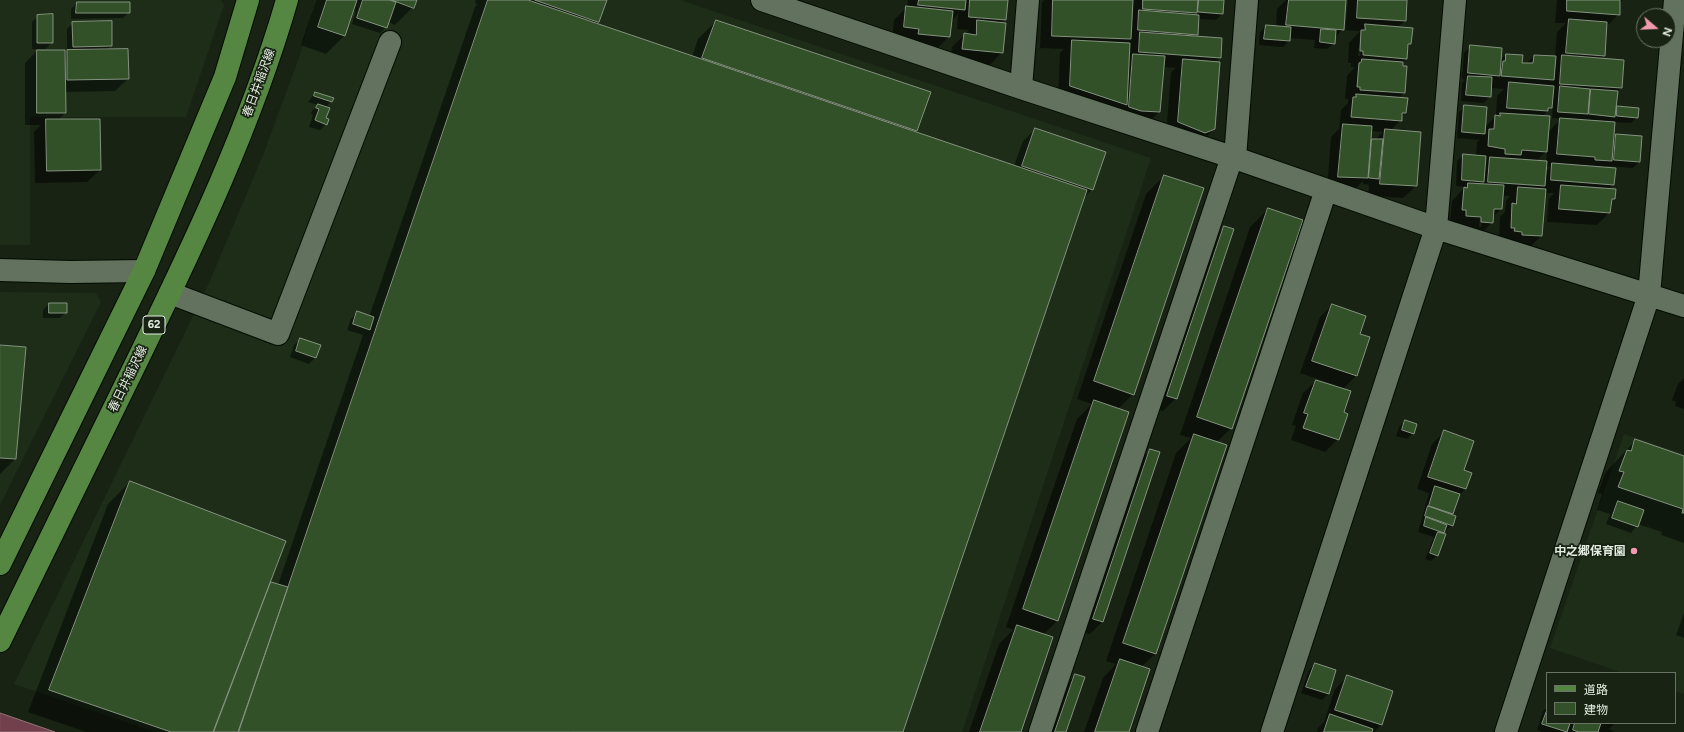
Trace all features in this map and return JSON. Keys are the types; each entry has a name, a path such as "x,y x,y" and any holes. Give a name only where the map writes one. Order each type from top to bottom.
{"main road":[{"path":"0,564 144,271 225,77 248,0"},
{"name":"春日井稲沢線","path":"0,641 181,270 243,128 272,52 286,0"}],"street":[{"path":"762,0 1233,158 1436,228 1684,306"},
{"path":"1021,88 1028,0"},
{"path":"1040,732 1233,158 1247,0"},
{"path":"1272,732 1436,228 1455,0"},
{"path":"1506,732 1649,294 1675,0"},
{"path":"170,293 278,334 390,42"},
{"path":"1147,732 1326,190"},
{"path":"0,270 70,272 144,271"}],"shaded area":[{"path":"0,0 221,0 224,5 186,117 30,117 30,245 0,245"},
{"path":"315,0 680,0 1151,158 962,732 155,732 14,684 209,283 263,155 300,55"},
{"path":"0,292 96,293 101,302 0,505"},
{"name":"中之郷保育園","path":"1624,434 1684,454 1684,694 1676,691 1676,672 1620,672 1550,648"},
{"path":"0,713 55,732 0,732"}],"building":[{"path":"327,0 357,0 345,36 318,27"},
{"path":"363,0 389,0 396,2 387,28 357,18"},
{"path":"392,0 417,0 414,8"},
{"path":"488,0 528,0 1087,190 903,732 239,732"},
{"path":"535,0 607,0 599,22"},
{"path":"919,0 966,0 965,10 918,5"},
{"path":"970,0 1008,0 1006,20 969,17"},
{"path":"1053,0 1133,0 1131,39 1052,36"},
{"path":"1143,0 1198,0 1197,13 1143,9"},
{"path":"1199,0 1224,0 1223,14 1198,12"},
{"path":"1289,0 1346,0 1344,30 1286,25"},
{"path":"1358,0 1407,0 1406,21 1357,18"},
{"path":"1567,0 1620,0 1620,15 1567,11"},
{"path":"77,2 130,2 130,13 76,13"},
{"path":"906,6 953,11 950,37 918,34 919,29 904,27"},
{"path":"1139,10 1199,15 1198,35 1138,30"},
{"path":"53,14 53,43 37,43 37,15"},
{"path":"1569,19 1607,22 1605,56 1566,53"},
{"path":"716,20 931,92 917,131 702,58"},
{"path":"977,20 1006,23 1003,53 962,49 964,33 976,35"},
{"path":"112,21 112,46 73,47 72,22"},
{"path":"1365,24 1413,28 1411,44 1408,44 1407,59 1363,55 1363,51 1360,51 1361,30 1365,30"},
{"path":"1266,25 1291,27 1290,41 1264,39"},
{"path":"1321,29 1336,30 1335,44 1320,42"},
{"path":"1140,32 1222,38 1221,58 1139,52"},
{"path":"1072,40 1130,43 1127,105 1070,86"},
{"path":"1470,45 1502,48 1500,76 1468,73"},
{"path":"128,49 129,79 67,80 67,50"},
{"path":"37,50 65,50 66,113 37,113"},
{"path":"1133,54 1165,56 1160,112 1141,111 1129,107"},
{"path":"1506,54 1523,55 1522,63 1533,63 1534,55 1556,56 1554,80 1501,76 1503,61 1505,61"},
{"path":"1562,55 1624,60 1622,88 1560,84"},
{"path":"1183,59 1220,62 1215,129 1205,133 1178,122"},
{"path":"1362,59 1403,62 1403,66 1407,66 1405,93 1360,90 1360,87 1357,87 1359,63"},
{"path":"1468,76 1492,77 1491,97 1466,95"},
{"path":"1509,82 1554,86 1552,108 1548,108 1548,111 1507,108"},
{"path":"1560,86 1590,89 1588,114 1558,112"},
{"path":"1591,89 1618,91 1615,117 1589,114"},
{"path":"315,92 334,98 332,102 314,96"},
{"path":"1356,94 1408,98 1406,113 1402,113 1402,121 1351,117 1353,97 1356,97"},
{"path":"318,104 330,108 326,118 329,119 327,125 315,120 319,109 316,108"},
{"path":"1464,105 1487,107 1485,134 1462,132"},
{"path":"1617,106 1639,108 1638,118 1617,116"},
{"path":"1500,113 1550,116 1547,152 1522,150 1521,155 1505,154 1505,149 1488,146 1489,129 1494,129 1495,115 1500,116"},
{"path":"1560,118 1615,122 1612,161 1595,160 1595,157 1557,154"},
{"path":"46,119 100,119 101,170 47,171"},
{"path":"1343,124 1372,126 1368,178 1338,177"},
{"path":"1035,128 1106,152 1093,190 1022,166"},
{"path":"1385,129 1421,132 1417,186 1380,184"},
{"path":"1616,134 1642,136 1640,162 1614,160"},
{"path":"1372,139 1383,139 1379,179 1369,178"},
{"path":"1463,154 1486,156 1484,182 1462,180"},
{"path":"1490,157 1547,161 1545,186 1488,182"},
{"path":"1552,163 1616,168 1614,185 1551,180"},
{"path":"1164,175 1204,188 1134,395 1094,381"},
{"path":"1468,183 1504,185 1502,209 1494,209 1493,223 1481,222 1481,217 1466,216 1466,210 1462,210 1464,187 1467,188"},
{"path":"1561,185 1616,189 1615,199 1612,199 1610,213 1559,209"},
{"path":"1518,187 1546,189 1542,236 1522,235 1522,232 1514,231 1515,228 1511,228 1512,203 1516,204"},
{"path":"1268,208 1303,220 1232,429 1197,417"},
{"path":"1224,226 1234,229 1177,399 1167,396"},
{"path":"49,303 67,303 67,313 49,313"},
{"path":"1332,304 1366,316 1360,334 1370,337 1357,376 1312,361"},
{"path":"357,311 374,317 370,330 353,324"},
{"path":"300,338 321,345 316,358 296,351"},
{"path":"0,345 26,347 16,459 0,458"},
{"path":"1316,380 1351,391 1344,412 1348,414 1339,440 1303,428 1308,414 1304,413"},
{"path":"1094,400 1129,412 1058,621 1023,609"},
{"path":"1405,420 1417,424 1414,434 1402,430"},
{"path":"1444,430 1474,441 1464,470 1472,473 1466,489 1428,477"},
{"path":"1194,434 1227,445 1156,654 1123,643"},
{"path":"1635,439 1684,456 1684,513 1682,513 1683,509 1618,487 1624,472 1619,471 1627,450 1631,451"},
{"path":"1150,449 1160,452 1103,622 1093,619"},
{"path":"130,481 286,541 213,732 171,732 49,690"},
{"path":"1435,486 1460,494 1453,514 1429,506"},
{"path":"1618,501 1644,510 1638,527 1612,518"},
{"path":"1428,506 1456,516 1453,526 1425,516"},
{"path":"1426,517 1447,525 1444,533 1424,526"},
{"path":"1438,532 1446,534 1438,556 1430,553"},
{"path":"271,582 288,587 238,732 214,732"},
{"path":"1017,625 1053,637 1021,732 980,732"},
{"path":"1120,659 1150,669 1129,732 1095,732"},
{"path":"1315,663 1336,670 1329,694 1306,687"},
{"path":"1075,674 1085,677 1066,732 1055,732"},
{"path":"1347,675 1393,691 1382,725 1335,710"},
{"path":"1546,713 1546,724 1570,724 1567,732 1542,724"},
{"path":"1330,714 1373,729 1372,732 1324,732"},
{"path":"1575,724 1601,724 1598,732 1579,732 1573,730"}],"place":[{"name":"中之郷保育園","path":"1634,551"}]}
